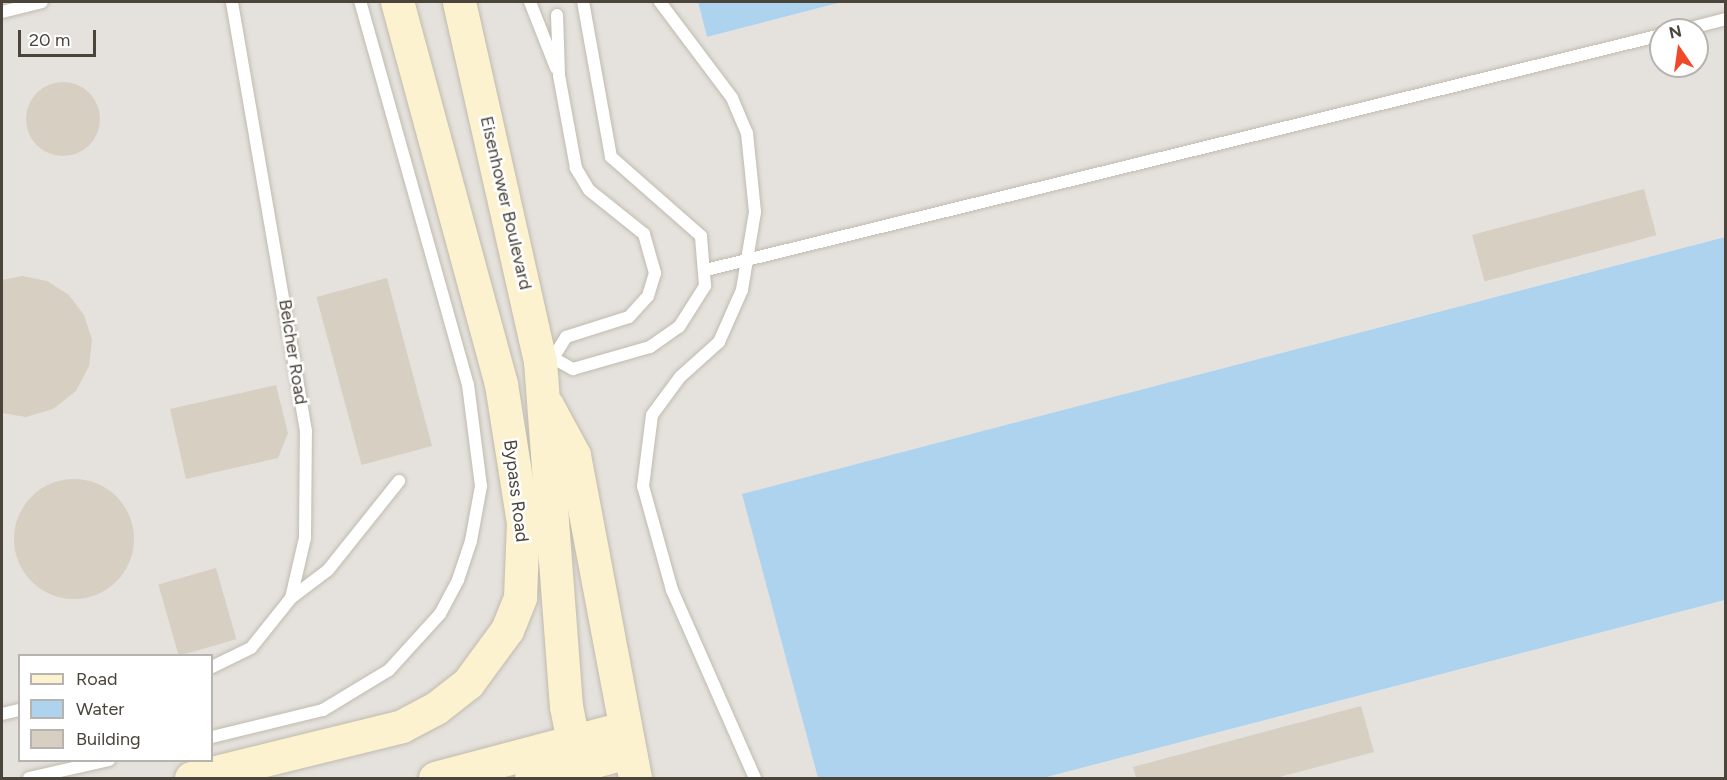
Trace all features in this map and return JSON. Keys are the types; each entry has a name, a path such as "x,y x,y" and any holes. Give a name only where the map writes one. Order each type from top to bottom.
{"street":[{"name":"Bypass Road","path":"191,778 402,726 436,708 468,683 507,630 520,597 523,524 501,384 397,2"},
{"name":"Eisenhower Boulevard","path":"459,2 546,359 547,405 543,449 553,503 576,762"},
{"name":"Eisenhower Boulevard","path":"547,405 574,455 596,552 629,753"},
{"path":"435,778 576,762 629,753"},
{"path":"531,778 576,762"}],"lane":[{"path":"2,12 42,2"},
{"name":"Belcher Road","path":"213,667 251,648 291,598 305,538 306,431 232,2"},
{"path":"213,737 322,710 389,670 440,614 459,580 471,541 481,486 468,385 360,2"},
{"path":"530,2 559,75 581,179 644,234 655,273 648,296 629,317 566,337 546,359 573,369 650,347 690,314 705,286 706,270 701,236 691,224 635,182 611,158 583,2"},
{"path":"660,2 732,98 747,133 755,212 742,290 719,342 680,377 652,415 643,486 672,590 755,778"},
{"path":"557,15 559,75"},
{"path":"1709,24 1725,20"},
{"path":"706,270 1649,38"},
{"path":"291,598 328,570 399,481"},
{"path":"2,714 18,710"},
{"path":"29,778 100,762"}],"shaded area":[{"path":"2,2 698,2 707,37 842,2 1725,2 1725,237 743,494 818,778 2,778"},
{"path":"1725,600 1725,778 1043,778"}],"water":[{"path":"698,2 842,2 707,37"},
{"path":"1725,237 1725,600 1043,778 818,778 742,494"}],"building":[{"path":"63,82 77,85 89,93 97,105 100,119 97,133 89,145 77,153 63,156 49,153 37,145 29,133 26,119 29,105 37,93 49,85"},
{"path":"1644,189 1656,235 1484,281 1472,235"},
{"path":"22,276 47,281 69,295 84,315 92,340 89,366 76,391 53,409 26,417 2,413 2,280"},
{"path":"387,278 432,446 362,465 316,297"},
{"path":"276,385 288,433 278,458 186,479 170,409"},
{"path":"74,479 97,484 116,497 129,516 134,539 129,562 116,581 97,594 74,599 51,594 32,581 19,562 14,539 19,516 32,497 51,484"},
{"path":"216,568 236,639 178,654 158,585"},
{"path":"1361,706 1374,752 1276,778 1136,778 1133,767"}]}
